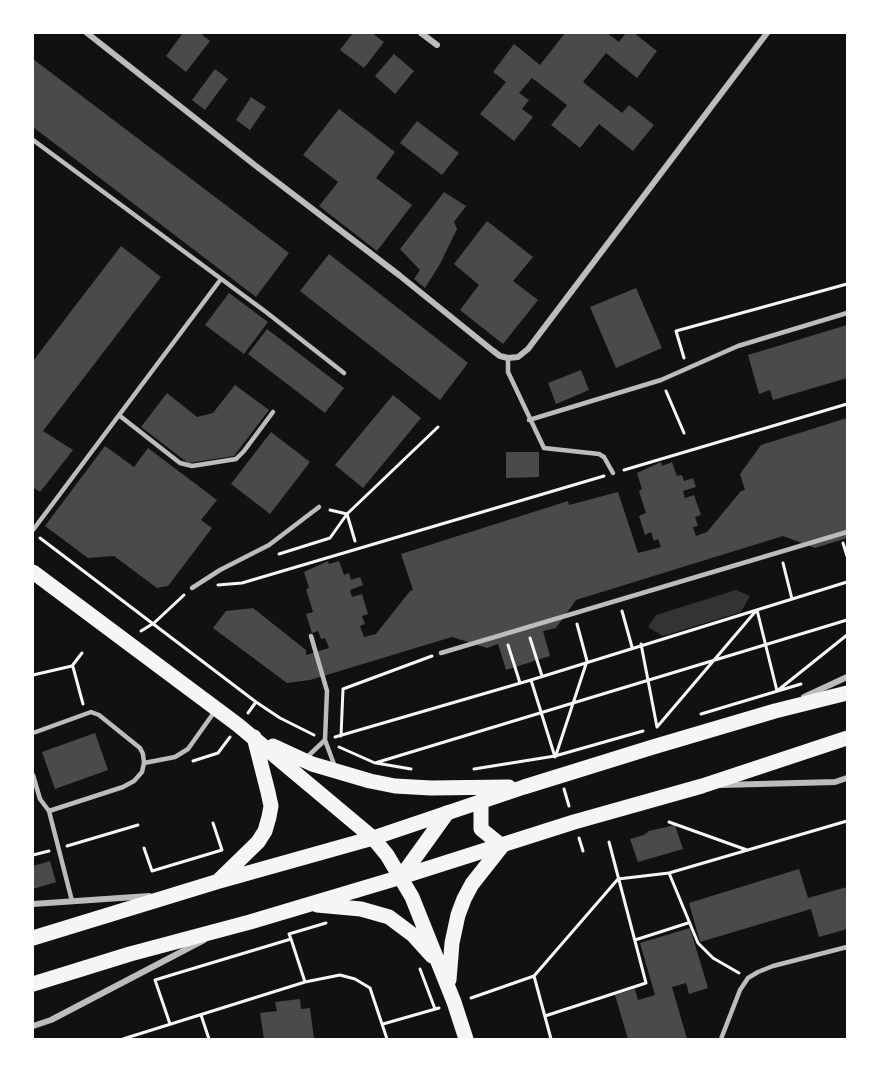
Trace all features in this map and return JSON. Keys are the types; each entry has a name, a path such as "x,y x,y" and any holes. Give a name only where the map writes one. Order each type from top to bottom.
{"main road":[{"path":"33,572 254,737 373,838 387,855 412,897 440,963 465,1039"},
{"path":"33,938 216,882 373,838 524,787 775,711 847,693"},
{"path":"254,737 337,772 395,786 524,787"},
{"path":"216,882 258,842 269,818 271,806 254,737"},
{"path":"33,984 401,877 574,822 702,786 847,738"},
{"path":"481,801 481,829 502,846"},
{"path":"401,877 447,813"},
{"path":"448,986 452,943 461,907 472,884 502,846"},
{"path":"308,905 361,909 389,917 413,935 440,963"}],"street":[{"path":"87,33 399,275 492,351 508,358 518,357 528,349 764,34"},
{"path":"421,33 437,45"},
{"path":"775,711 847,677"},
{"path":"702,786 836,782 847,778"},
{"path":"33,904 177,894"},
{"path":"33,1026 51,1020 226,929"}],"lane":[{"path":"33,140 344,373"},
{"path":"33,531 221,279"},
{"path":"529,420 661,380 738,346 847,313"},
{"path":"508,358 508,372 544,448 599,454 604,457 613,473"},
{"path":"120,416 180,463 192,466 236,459 273,412"},
{"path":"192,588 220,570 269,545 319,507"},
{"path":"441,652 847,532"},
{"path":"311,636 327,691 325,740 337,772"},
{"path":"144,763 175,757 188,749 217,709"},
{"path":"33,733 92,712 140,748 143,754 142,772 134,781 123,787 49,811"},
{"path":"304,760 325,740"},
{"path":"33,776 40,799 49,811 72,902"},
{"path":"721,1039 740,990 748,978 773,966 847,947"}],"path":[{"path":"688,368 676,331 847,284"},
{"path":"661,380 684,433"},
{"path":"125,640 154,623 192,588 242,583 847,404"},
{"path":"274,555 330,538 347,514 438,427"},
{"path":"319,507 347,514"},
{"path":"347,514 355,541"},
{"path":"33,531 280,718 375,763 413,769"},
{"path":"842,539 847,556"},
{"path":"780,552 792,599"},
{"path":"325,740 531,680 641,644 847,582"},
{"path":"618,600 632,647"},
{"path":"757,610 777,691"},
{"path":"657,727 757,610"},
{"path":"555,756 587,662 574,614"},
{"path":"375,763 847,620"},
{"path":"526,628 542,676"},
{"path":"504,634 520,683"},
{"path":"777,691 847,635"},
{"path":"641,644 657,727"},
{"path":"340,736 342,689 441,652"},
{"path":"33,675 72,666 82,653"},
{"path":"72,666 86,714"},
{"path":"531,680 583,851"},
{"path":"701,714 804,683"},
{"path":"657,727 668,724"},
{"path":"468,770 555,756 646,730"},
{"path":"383,1024 475,997 534,976 618,879 669,873 847,821"},
{"path":"669,822 748,850"},
{"path":"144,848 152,871 222,850 213,824"},
{"path":"33,855 138,825"},
{"path":"545,1016 646,983 609,842"},
{"path":"669,873 698,943 713,958 748,978"},
{"path":"635,940 688,922"},
{"path":"305,982 289,934 327,923"},
{"path":"171,1024 155,980 291,939"},
{"path":"417,960 435,1009"},
{"path":"123,1039 305,982 340,975 355,979 370,988 387,1039"},
{"path":"534,976 551,1039"},
{"path":"201,1015 208,1039"}],"shaded area":[{"path":"736,590 750,596 741,612 663,636 648,627 656,615"}],"building":[{"path":"183,33 200,33 210,41 186,72 166,56"},
{"path":"353,33 372,33 384,42 364,68 340,50"},
{"path":"565,33 607,33 619,42 626,33 634,33 657,51 637,78 606,53 583,82 622,113 629,105 654,125 633,151 599,124 580,148 551,125 567,105 532,78 519,93 529,100 522,109 533,117 514,141 480,114 506,82 493,72 514,44 540,65"},
{"path":"394,54 414,71 395,94 375,76"},
{"path":"33,59 289,253 256,297 33,127"},
{"path":"215,69 228,79 205,110 192,100"},
{"path":"251,97 266,107 250,130 236,120"},
{"path":"339,109 395,152 376,178 412,205 377,251 319,206 338,182 303,155"},
{"path":"417,121 459,153 442,175 400,143"},
{"path":"444,192 466,206 454,222 457,229 425,288 414,279 420,270 400,249"},
{"path":"487,221 533,257 513,281 538,300 503,344 460,310 479,285 454,264"},
{"path":"121,246 161,277 43,431 73,450 40,492 33,487 33,361"},
{"path":"329,254 468,363 440,400 300,291"},
{"path":"636,288 662,348 616,368 590,307"},
{"path":"229,293 268,322 244,354 205,325"},
{"path":"847,325 847,378 773,400 770,390 759,394 748,355"},
{"path":"267,329 344,388 325,413 248,354"},
{"path":"581,370 589,390 556,404 548,383"},
{"path":"235,385 269,410 234,456 188,463 141,427 167,393 197,417 213,413"},
{"path":"393,395 421,418 363,488 335,465"},
{"path":"847,418 847,538 815,548 783,536 576,600 556,628 543,631 550,656 506,670 498,644 487,648 452,637 310,680 287,683 213,628 226,611 253,608 306,650 306,655 329,648 325,638 321,639 318,631 312,633 306,614 313,612 304,572 328,561 329,564 339,561 344,575 349,573 351,580 360,577 363,585 350,590 352,597 362,594 368,614 362,616 365,624 360,626 364,637 376,634 413,590 401,554 568,501 569,505 618,492 638,553 661,547 658,539 654,541 651,532 645,535 639,516 646,513 639,491 642,489 637,473 661,462 662,466 672,462 677,476 682,475 684,481 693,478 696,487 683,491 685,498 694,495 701,515 695,517 698,526 693,527 696,536 707,532 741,491 745,490 740,474 761,445"},
{"path":"271,432 310,462 270,514 231,484"},
{"path":"105,446 134,467 148,448 217,500 201,520 212,528 168,586 157,588 114,556 88,558 45,526"},
{"path":"506,452 539,452 539,477 506,478"},
{"path":"95,733 108,770 55,789 42,752"},
{"path":"675,825 683,849 638,862 630,839 649,831"},
{"path":"50,861 56,882 33,889 33,866"},
{"path":"799,869 808,898 847,887 847,929 819,937 811,909 700,942 689,903"},
{"path":"690,928 708,988 689,994 686,983 672,987 687,1039 628,1039 615,995 635,989 638,1000 655,995 640,943"},
{"path":"300,999 301,1009 310,1008 314,1039 264,1039 260,1013 277,1011 275,1002"}]}
